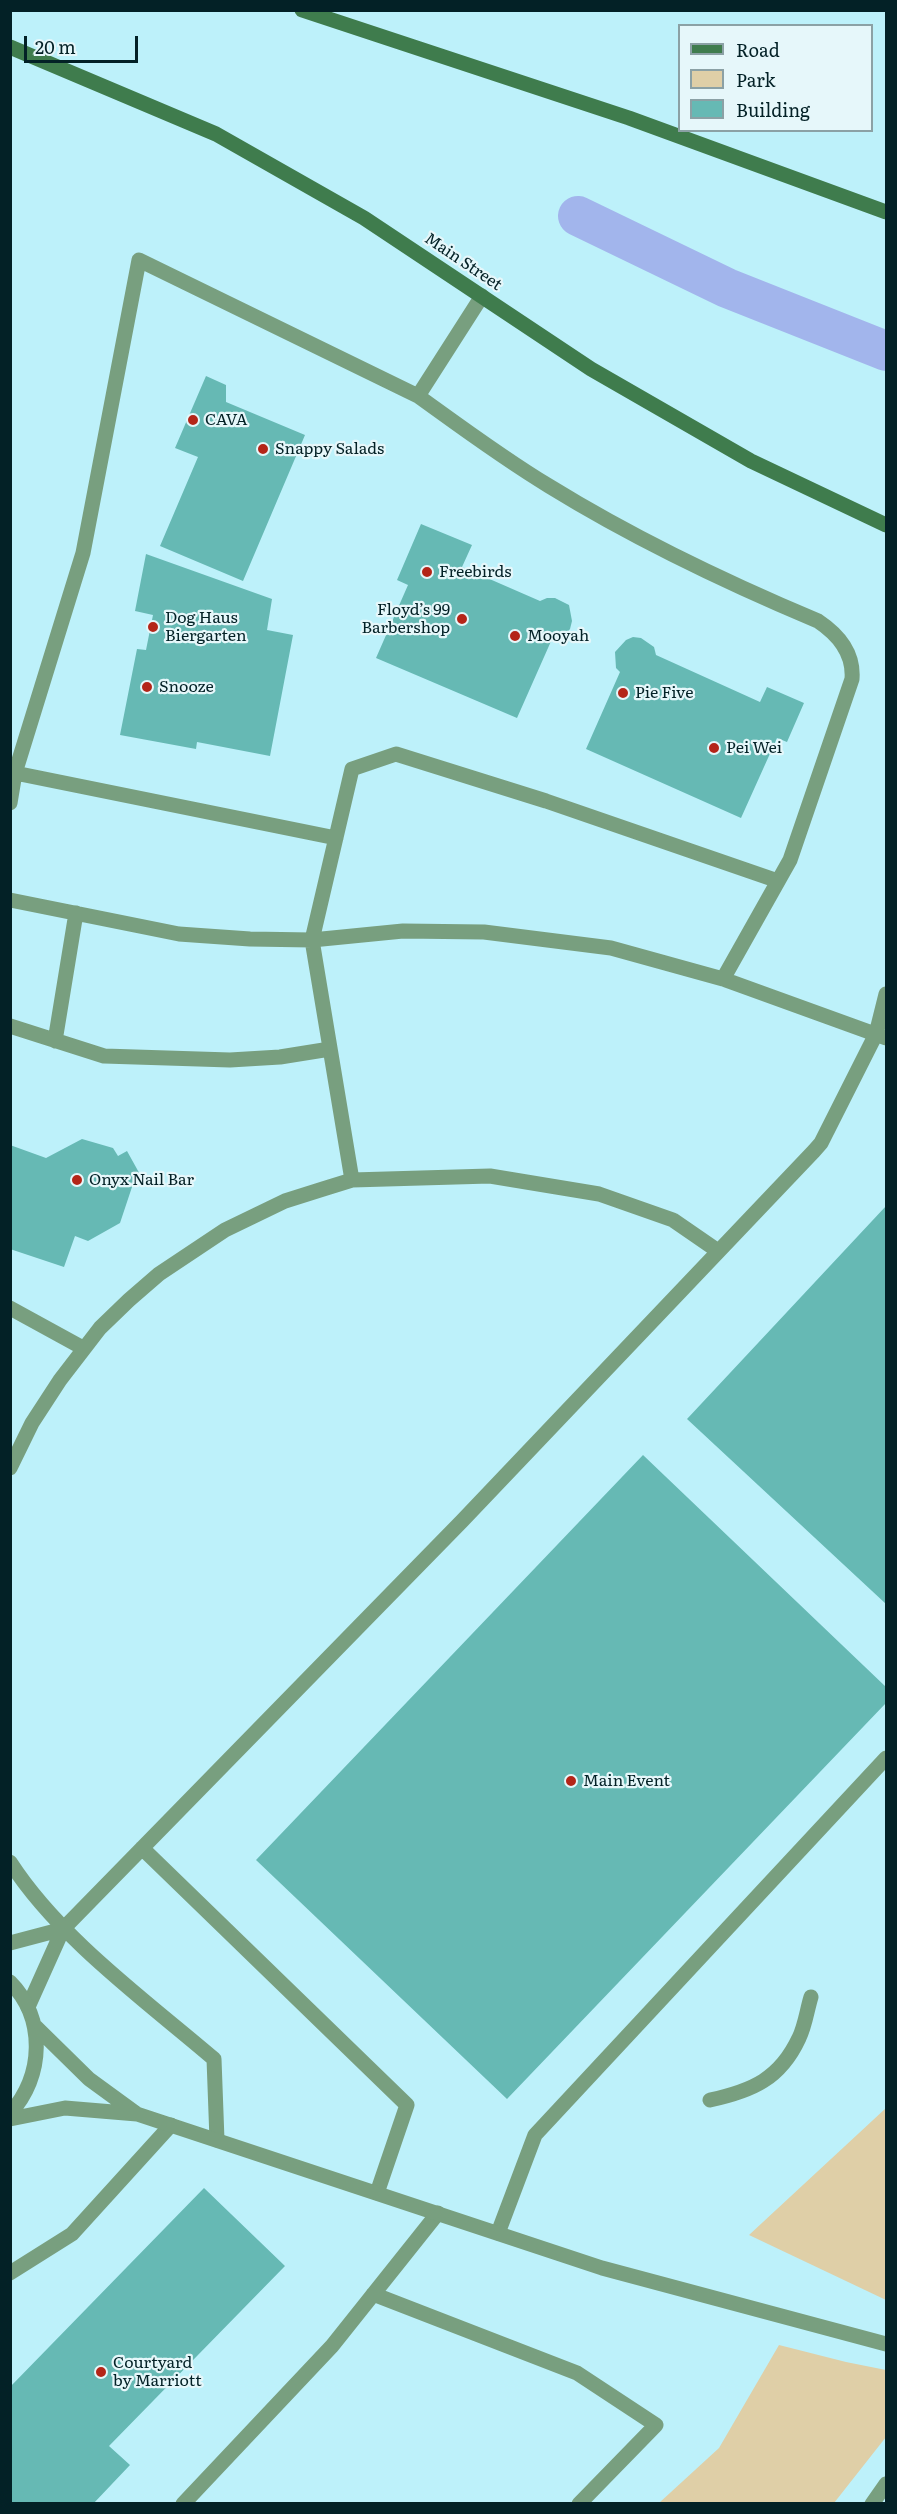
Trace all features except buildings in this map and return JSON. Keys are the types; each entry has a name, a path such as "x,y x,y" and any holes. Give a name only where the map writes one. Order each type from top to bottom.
{"main road":[{"path":"302,10 629,117 886,212"},
{"name":"Main Street","path":"10,46 216,134 364,218 591,369 751,461 886,525"}],"street":[{"path":"10,803 15,773 83,553 140,260 417,396 504,458 549,486 693,566 818,621 832,630 842,642 852,664 852,679 790,860 723,979"},
{"path":"417,396 482,296"},
{"path":"352,1180 312,940 352,769 396,754 546,801 778,881"},
{"path":"15,773 336,838"},
{"path":"10,900 179,934 312,940 403,931 484,932 611,948 723,979 881,1036"},
{"path":"55,1041 76,913"},
{"path":"28,2007 63,1929 453,1529 821,1143 881,1036 886,994"},
{"path":"10,1026 104,1056 230,1060 280,1057 330,1049"},
{"path":"10,1468 45,1401 83,1348 129,1300 159,1274 241,1222 285,1201 352,1180 490,1176 599,1194 673,1220 718,1251"},
{"path":"10,1308 83,1348"},
{"path":"498,2233 536,2135 886,1758"},
{"path":"142,1848 407,2105 377,2193"},
{"path":"10,1862 63,1929 214,2059 217,2140"},
{"path":"10,1943 63,1929"},
{"path":"10,1982 28,2007 34,2025 36,2061 32,2079 20,2102 10,2113"},
{"path":"710,2100 736,2095 773,2076 799,2038 811,1997"},
{"path":"34,2025 89,2079 137,2114"},
{"path":"10,2119 65,2108 137,2114 602,2268 886,2344"},
{"path":"10,2273 72,2234 171,2125"},
{"path":"183,2504 332,2346 438,2213"},
{"path":"373,2294 577,2373 656,2425 579,2504"}],"green space":[{"path":"886,2108 886,2300 749,2235"},
{"path":"779,2345 886,2370 886,2437 834,2503 659,2503 719,2448"}],"waterway":[{"path":"578,216 727,288 886,351"}],"place":[{"name":"CAVA","path":"193,420"},
{"name":"Snappy Salads","path":"263,449"},
{"name":"Freebirds","path":"427,572"},
{"name":"Floyd’s 99 Barbershop","path":"462,619"},
{"name":"Dog Haus Biergarten","path":"153,627"},
{"name":"Mooyah","path":"515,636"},
{"name":"Snooze","path":"147,687"},
{"name":"Pie Five","path":"623,693"},
{"name":"Pei Wei","path":"714,748"},
{"name":"Onyx Nail Bar","path":"77,1180"},
{"name":"Main Event","path":"571,1781"},
{"name":"Courtyard by Marriott","path":"101,2372"}]}
